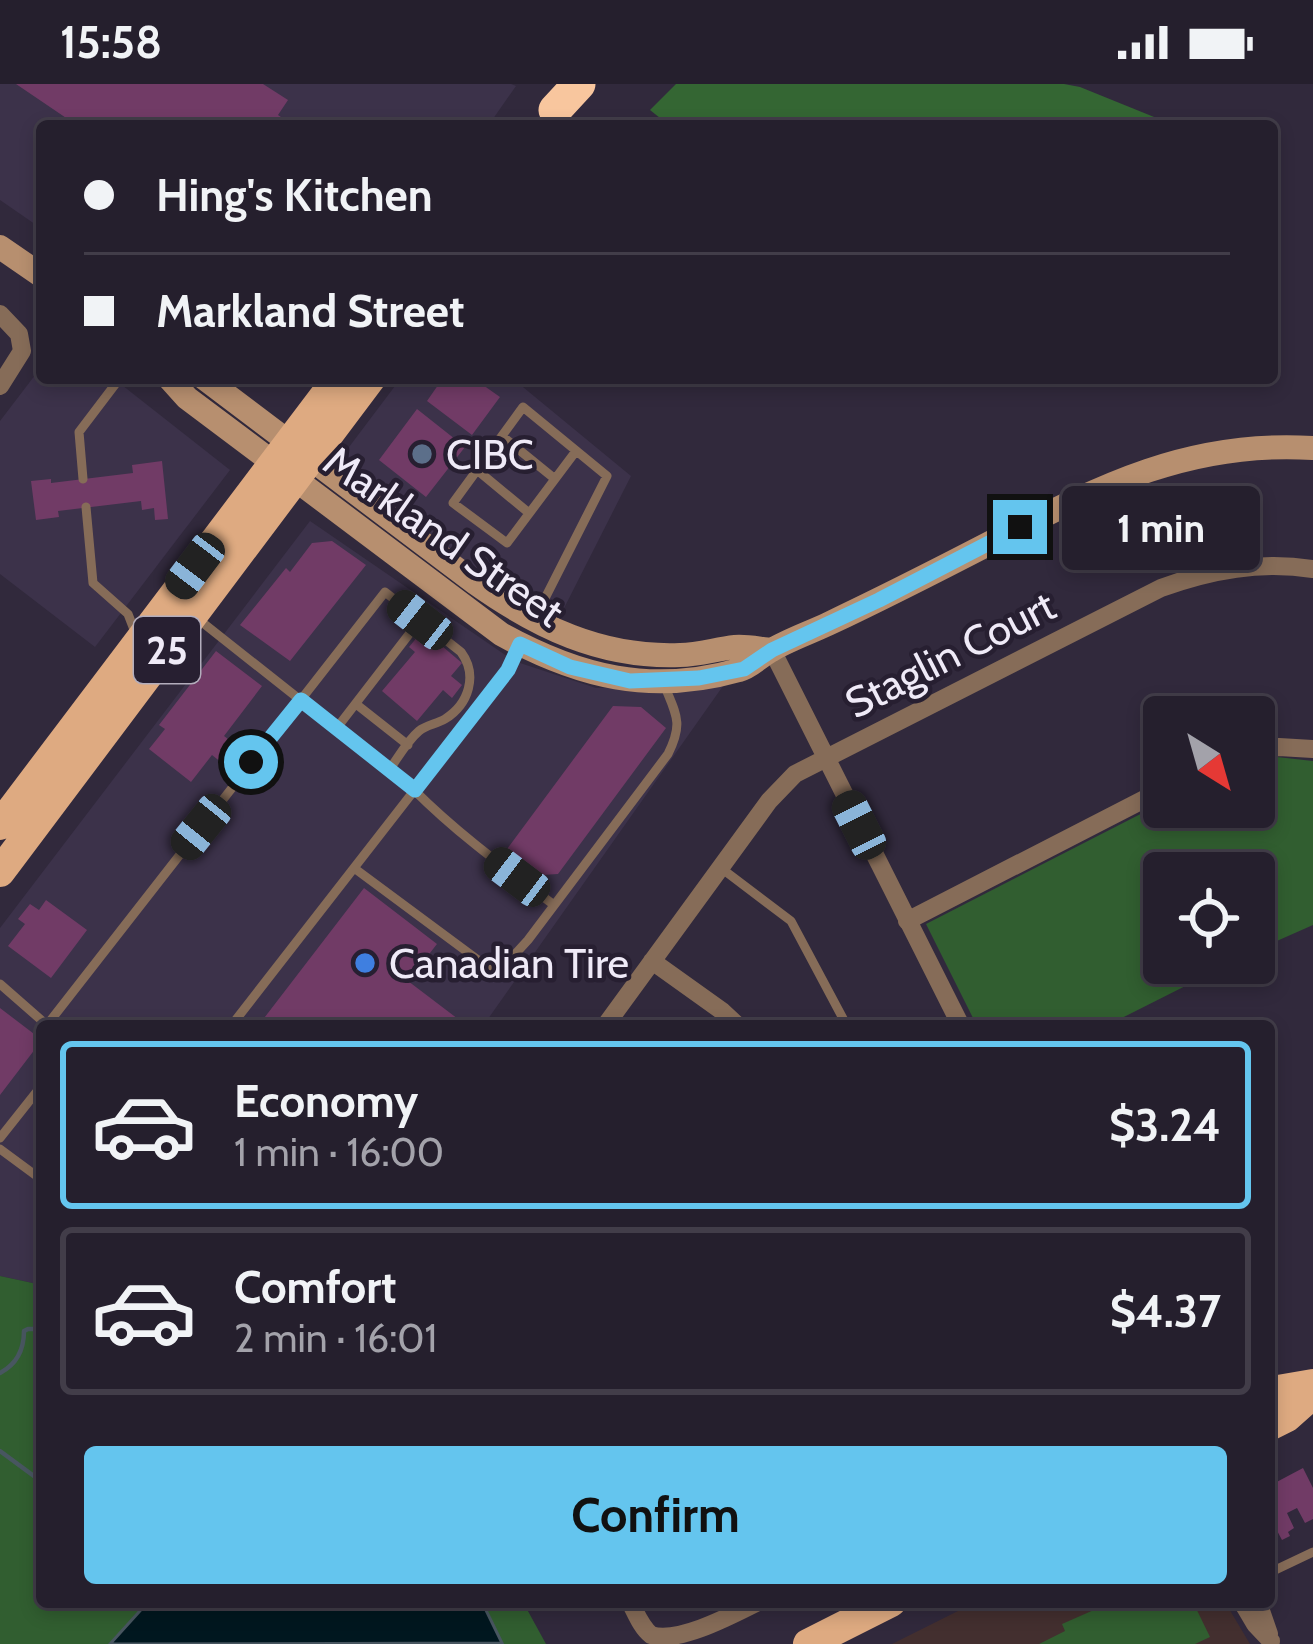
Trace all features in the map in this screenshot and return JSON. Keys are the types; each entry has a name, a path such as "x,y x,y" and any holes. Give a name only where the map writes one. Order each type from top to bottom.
{"main road":[{"name":"25","path":"0,872 145,656 194,615 293,462 335,384"},
{"name":"25","path":"0,824 145,656 293,462 365,384"},
{"path":"1275,1392 1313,1384"},
{"path":"1275,1423 1313,1394"},
{"path":"808,1644 878,1608"}],"street":[{"path":"0,247 36,272"},
{"path":"0,314 19,334 22,351 0,386"},
{"name":"Markland Street","path":"174,384 187,398 293,462 533,621 592,646 632,654 687,655 738,646 772,650"},
{"name":"Markland Street","path":"210,384 453,600 546,658 630,681 744,669 772,650 1128,476 1227,452 1313,448"},
{"name":"Staglin Court","path":"609,1020 782,785 795,774 1161,588 1243,567 1313,568"},
{"path":"772,650 958,1020"},
{"path":"1275,747 1313,749"},
{"path":"907,921 1143,800"},
{"path":"652,962 732,1020"},
{"path":"633,1608 645,1630 676,1642 746,1608"},
{"path":"1246,1608 1272,1643"},
{"path":"1260,1608 1272,1643"}],"lane":[{"path":"83,479 79,432 115,384"},
{"path":"236,1020 508,670 607,476 523,407 453,503 507,543 576,451"},
{"path":"502,436 555,479"},
{"path":"477,470 530,512"},
{"path":"86,507 93,583 133,621 145,656"},
{"path":"51,1020 385,592 461,652 472,676 468,691 448,718 419,731 389,770"},
{"path":"194,615 554,905"},
{"path":"336,729 420,620"},
{"path":"354,868 497,974 668,754 676,738 677,715 662,681"},
{"path":"356,704 408,745"},
{"path":"721,868 791,921 844,1020"},
{"path":"0,984 41,1020"},
{"path":"0,1138 36,1093"},
{"path":"0,1149 36,1176"},
{"path":"1275,1571 1313,1552"}],"shaded area":[{"path":"0,84 516,86 492,120 36,120 36,225 0,200"},
{"path":"36,374 36,384 121,384 230,470 95,647 0,574 0,421"},
{"path":"396,384 519,384 631,476 558,620 516,597 343,475 337,463"},
{"path":"310,521 514,661 596,688 723,686 487,1020 36,1020 36,1284 0,1276 0,928"},
{"path":"964,1608 1229,1608 1250,1644 892,1644"}],"green space":[{"path":"676,84 1064,84 1159,119 662,120 650,110"},
{"path":"1275,757 1313,761 1313,925 1275,942 1275,852 1143,852 1143,984 1189,984 1118,1020 974,1020 926,924 1143,813 1143,828 1275,828"},
{"path":"0,1276 36,1284 36,1608 526,1608 546,1644 0,1644"},
{"path":"1098,1608 1196,1608 1210,1637 1195,1644 1039,1644 1065,1631 1062,1624"}],"water":[{"path":"143,1608 485,1608 502,1643 110,1644"}],"building":[{"path":"16,84 263,84 288,100 278,115 285,120 69,120"},
{"path":"439,384 482,384 500,397 472,435 427,401"},
{"name":"CIBC","path":"417,409 465,447 426,497 379,460"},
{"path":"162,461 168,519 155,520 154,508 142,510 141,501 58,511 59,517 36,520 31,481 133,473 132,465"},
{"path":"332,541 366,565 290,661 240,625 312,543"},
{"path":"423,630 462,663 451,676 462,685 452,698 443,690 417,721 382,691 415,652 409,647"},
{"path":"216,651 262,686 224,736 236,745 222,763 212,755 191,782 149,749 165,729 159,725"},
{"path":"613,706 641,707 666,728 558,874 542,875 507,849"},
{"name":"Canadian Tire","path":"364,888 437,944 408,981 459,1020 263,1020"},
{"path":"46,900 87,930 51,978 8,946 25,924 18,919 30,904 39,910"},
{"path":"0,1008 36,1035 36,1048 0,1095"},
{"path":"1303,1468 1313,1488 1313,1519 1305,1523 1297,1508 1287,1513 1294,1528 1282,1540 1275,1527 1275,1483"}],"waterway":[{"path":"0,1373 18,1355 24,1331 36,1329"},
{"path":"0,1451 36,1478"}],"place":[{"name":"CIBC","path":"422,454"},
{"name":"Canadian Tire","path":"365,963"}],"route":[{"path":"251,762 301,700 415,790 508,670 520,644 570,667 630,681 699,678 744,669 772,650 1020,527"}]}
